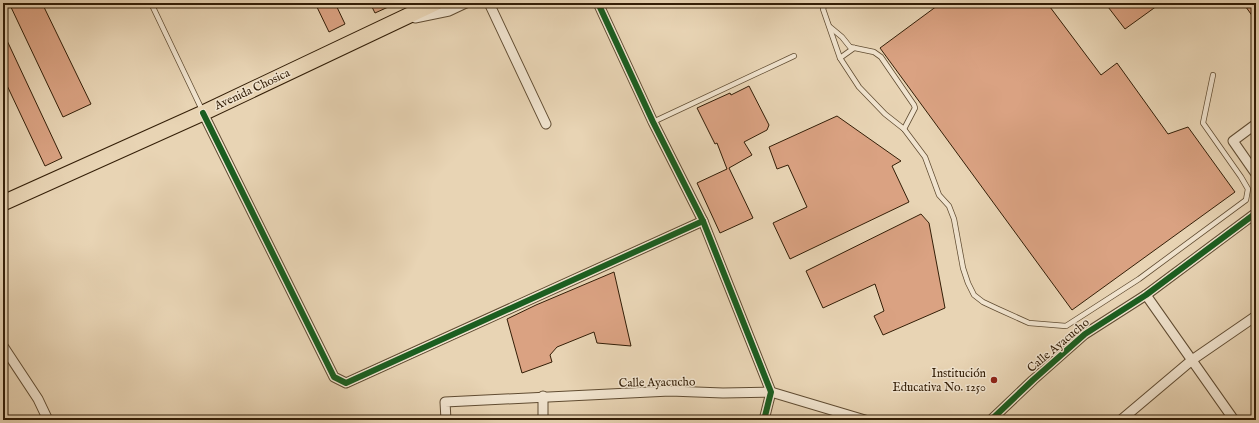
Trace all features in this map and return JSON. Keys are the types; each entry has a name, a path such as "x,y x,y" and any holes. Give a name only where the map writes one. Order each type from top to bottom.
{"main road":[{"name":"Avenida Chosica","path":"3,203 203,112 435,3"}],"street":[{"path":"396,22 449,11 466,3"},
{"path":"489,3 546,124"},
{"path":"598,3 653,122 703,221 771,392 764,420"},
{"path":"203,112 334,377 346,383 703,221"},
{"path":"1256,124 1233,141 1256,174"},
{"name":"Calle Ayacucho","path":"991,420 1085,334 1146,295 1256,213"},
{"path":"1146,295 1234,420"},
{"path":"1121,420 1192,360 1256,316"},
{"path":"3,346 38,399 48,420"},
{"name":"Calle Ayacucho","path":"446,420 445,402 543,396 670,391 723,393 771,392 866,420"},
{"path":"543,396 543,420"}],"lane":[{"path":"151,3 203,112"},
{"path":"825,3 823,9 840,58 859,88 885,114 904,129 925,157 939,195 949,206 954,218 963,268 974,295 983,302 1029,323 1066,326 1139,279 1246,200 1248,190 1241,177 1203,124 1213,75"},
{"path":"830,27 842,37 847,45 877,54 914,105 915,108 904,129"},
{"path":"840,58 854,48"},
{"path":"653,122 794,56"}],"building":[{"path":"9,3 42,3 91,104 63,117"},
{"path":"315,3 335,3 345,24 329,32"},
{"path":"370,3 397,3 375,13"},
{"path":"941,3 1047,3 1101,75 1117,63 1168,134 1188,127 1235,192 1072,310 880,48"},
{"path":"1105,3 1161,3 1125,29"},
{"path":"1243,3 1256,3 1256,21"},
{"path":"3,32 62,158 45,166 3,77"},
{"path":"749,86 769,125 767,130 744,142 752,155 729,168 753,218 720,233 697,183 727,169 717,143 715,144 697,108 730,93 731,95"},
{"path":"837,116 901,161 892,166 909,202 790,259 773,223 807,207 788,165 777,169 769,147"},
{"path":"921,214 929,223 945,308 883,335 874,316 884,311 875,284 823,308 806,271"},
{"path":"614,272 631,346 597,343 594,332 557,347 550,355 552,362 522,373 507,319"}],"cycle path":[{"path":"598,3 653,122 703,221 771,392 764,420"},
{"path":"203,113 334,377 346,383 703,221"},
{"path":"991,420 1085,334 1146,295 1256,213"}],"place":[{"name":"Institución Educativa No. 1250","path":"994,380"}]}
